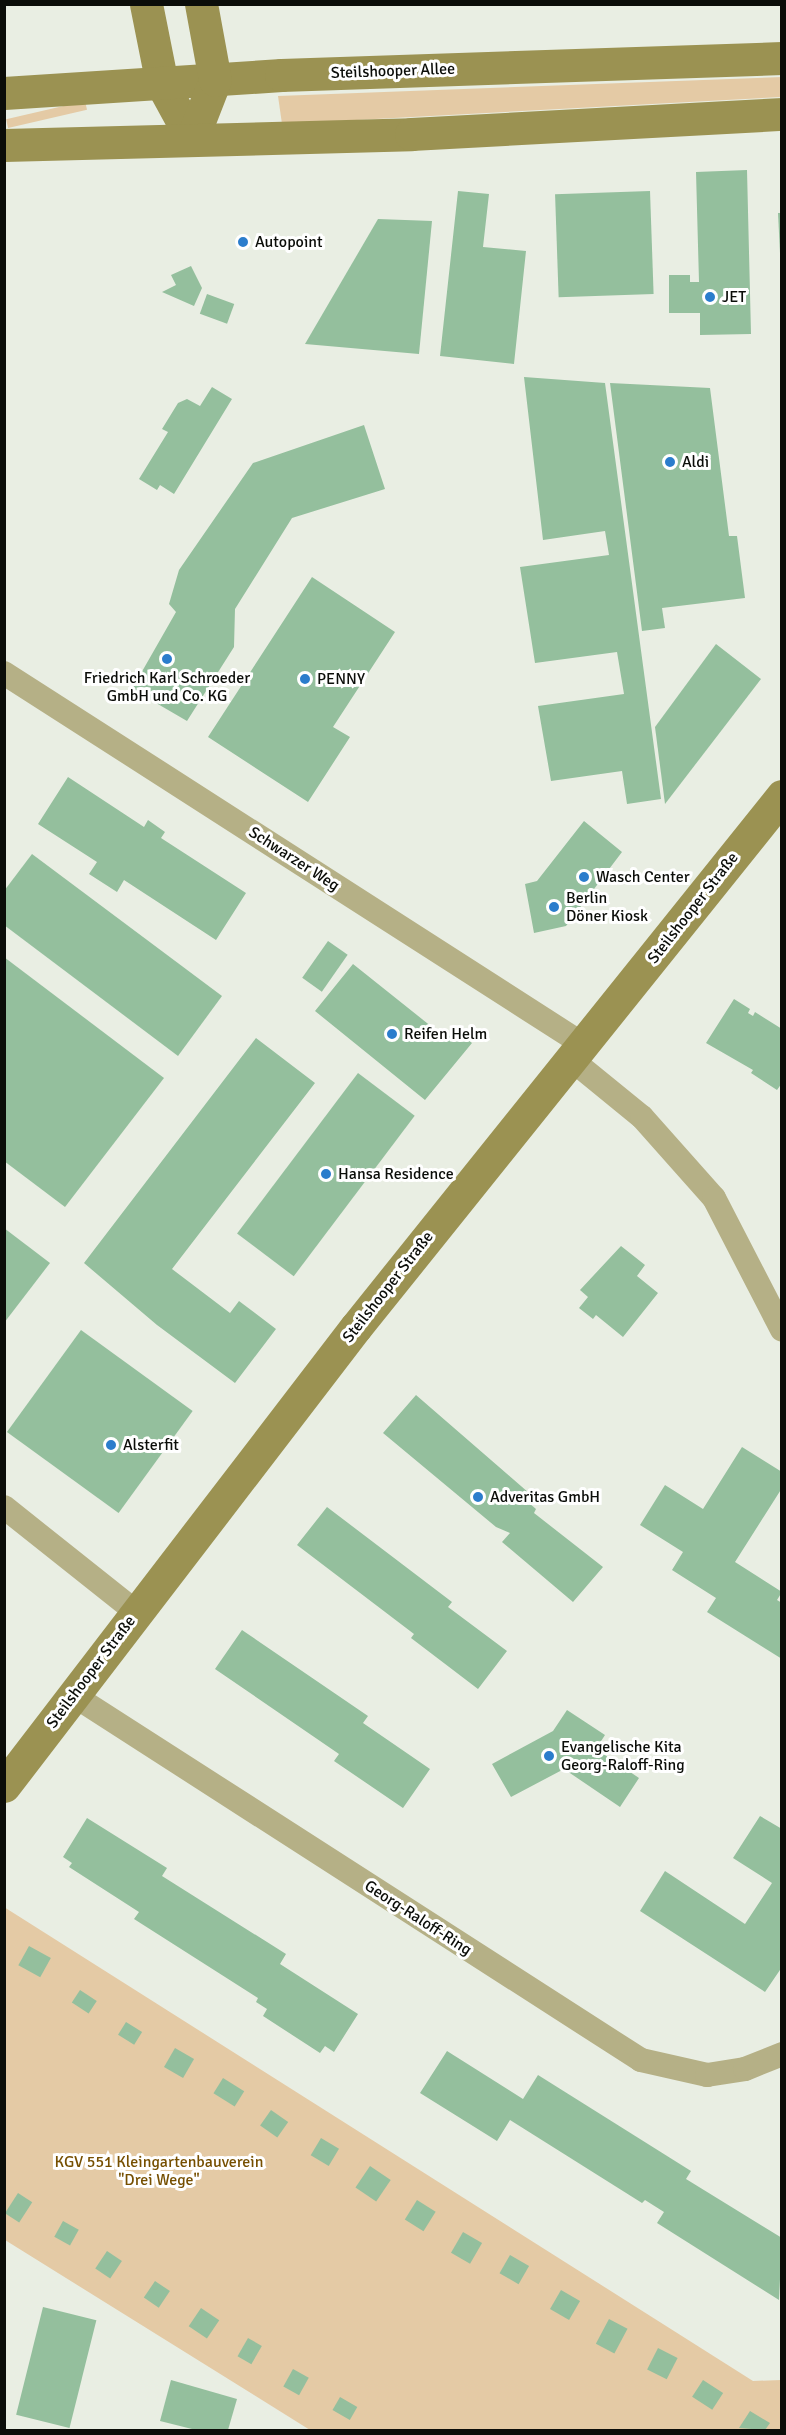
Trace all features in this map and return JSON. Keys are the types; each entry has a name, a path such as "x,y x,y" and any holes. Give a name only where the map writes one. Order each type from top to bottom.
{"main road":[{"path":"146,4 162,84 192,139"},
{"path":"192,139 215,80 201,4"},
{"name":"Steilshooper Allee","path":"4,93 215,80 782,58"},
{"path":"4,145 411,134 782,114"},
{"name":"Steilshooper Straße","path":"4,1786 356,1327 782,796"}],"street":[{"name":"Schwarzer Weg","path":"4,673 578,1052"},
{"path":"578,1052 642,1117 714,1198 782,1330"},
{"path":"4,1507 136,1612"},
{"name":"Georg-Raloff-Ring","path":"73,1695 641,2060 707,2076 745,2069 782,2054"}],"green space":[{"path":"782,77 781,97 282,124 278,96"},
{"path":"85,101 87,110 8,128 6,119"},
{"name":"KGV 551 Kleingartenbauverein \"Drei Wege\"","path":"4,1907 753,2381 781,2380 781,2430 310,2430 5,2240"}],"building":[{"path":"747,170 751,334 700,335 700,313 669,313 669,275 690,275 690,282 699,282 696,172"},
{"path":"458,191 489,194 483,247 526,251 514,364 440,356"},
{"path":"650,191 654,294 559,297 555,194"},
{"path":"778,213 782,213 782,253 780,253"},
{"path":"378,219 432,221 419,354 305,344"},
{"path":"191,266 202,288 194,306 162,292 176,285 171,275"},
{"path":"207,294 234,304 227,324 200,314"},
{"path":"524,377 605,383 661,799 627,804 622,771 551,781 538,706 624,694 617,652 535,663 520,567 609,555 605,531 543,540"},
{"name":"Aldi","path":"610,383 710,388 729,536 737,536 745,598 662,608 665,628 642,631"},
{"path":"212,387 232,399 174,494 160,485 157,490 139,479 168,432 162,429 178,403 187,399 200,406"},
{"path":"364,425 385,489 292,518 235,609 234,647 187,721 132,689 176,612 169,604 179,570 253,463"},
{"name":"PENNY","path":"312,577 395,632 333,727 350,737 308,802 208,737"},
{"path":"716,644 761,679 665,804 655,727"},
{"path":"68,777 144,827 148,820 165,832 161,838 246,893 216,940 124,880 117,892 89,874 97,862 38,824"},
{"path":"584,821 622,852 566,926 534,933 525,884 537,881"},
{"path":"32,854 222,996 178,1056 4,925 4,891"},
{"path":"328,941 348,955 322,992 302,978"},
{"path":"4,957 164,1078 65,1207 4,1161"},
{"name":"Reifen Helm","path":"353,964 447,1039 455,1029 472,1043 425,1100 315,1011"},
{"path":"734,999 750,1009 748,1013 753,1016 755,1012 782,1029 782,1083 777,1090 751,1073 753,1070 706,1043"},
{"path":"256,1038 315,1083 172,1269 230,1313 239,1301 276,1329 235,1383 157,1325 84,1263"},
{"name":"Hansa Residence","path":"358,1073 415,1116 294,1276 237,1234"},
{"path":"4,1228 50,1263 4,1323"},
{"path":"621,1246 645,1265 637,1276 658,1293 623,1337 596,1315 593,1319 579,1308 588,1297 580,1290"},
{"path":"81,1330 193,1411 119,1513 7,1432"},
{"path":"416,1395 529,1493 523,1498 536,1509 534,1513 603,1567 573,1602 502,1542 510,1533 496,1527 383,1433"},
{"path":"742,1447 782,1472 782,1488 735,1562 782,1592 777,1600 782,1603 782,1659 707,1612 716,1598 672,1570 683,1552 640,1525 665,1485 703,1509"},
{"path":"327,1507 452,1602 448,1607 507,1651 478,1689 411,1638 414,1634 297,1545"},
{"path":"242,1630 368,1716 363,1723 430,1769 403,1808 334,1761 339,1754 215,1669"},
{"name":"Evangelische Kita Georg-Raloff-Ring","path":"567,1710 605,1735 596,1749 639,1778 620,1807 564,1769 511,1797 492,1764 553,1731"},
{"path":"760,1816 782,1829 782,1967 765,1992 640,1911 665,1871 745,1924 772,1883 733,1858"},
{"path":"87,1818 167,1868 162,1876 286,1954 280,1964 358,2014 334,2052 325,2046 320,2053 263,2016 267,2009 256,2002 258,1998 134,1919 139,1912 69,1867 72,1863 63,1857"},
{"path":"29,1946 51,1958 40,1977 18,1965"},
{"path":"80,1990 97,2001 89,2013 72,2003"},
{"path":"126,2022 142,2032 134,2045 118,2035"},
{"path":"175,2048 194,2059 183,2078 164,2067"},
{"path":"447,2051 523,2099 538,2075 691,2171 686,2179 782,2238 779,2300 657,2223 664,2212 645,2200 642,2203 510,2120 497,2141 420,2093"},
{"path":"223,2078 244,2091 235,2107 213,2093"},
{"path":"271,2110 288,2122 277,2138 260,2126"},
{"path":"321,2138 339,2149 329,2166 311,2155"},
{"path":"370,2166 391,2180 376,2202 355,2188"},
{"path":"18,2193 32,2202 19,2222 5,2213"},
{"path":"417,2200 436,2212 423,2231 405,2220"},
{"path":"63,2221 79,2230 70,2245 54,2237"},
{"path":"463,2232 482,2243 470,2264 451,2253"},
{"path":"107,2251 122,2261 110,2278 95,2268"},
{"path":"510,2255 529,2266 519,2284 500,2273"},
{"path":"155,2281 170,2291 159,2308 144,2298"},
{"path":"561,2290 580,2301 569,2320 550,2309"},
{"path":"43,2307 96,2320 70,2428 16,2415"},
{"path":"201,2308 219,2320 207,2339 189,2326"},
{"path":"609,2319 628,2329 614,2354 596,2344"},
{"path":"248,2338 262,2346 251,2364 238,2356"},
{"path":"658,2348 678,2358 667,2379 647,2369"},
{"path":"293,2369 309,2378 299,2395 283,2386"},
{"path":"171,2380 237,2399 228,2430 196,2430 160,2421"},
{"path":"703,2380 723,2393 712,2410 692,2397"},
{"path":"340,2397 357,2407 350,2420 332,2410"},
{"path":"750,2411 770,2423 765,2430 739,2428"}],"place":[{"name":"Autopoint","path":"243,242"},
{"name":"JET","path":"710,297"},
{"name":"Aldi","path":"670,462"},
{"name":"Friedrich Karl Schroeder GmbH und Co. KG","path":"167,659"},
{"name":"PENNY","path":"305,679"},
{"name":"Wasch Center","path":"584,877"},
{"name":"Berlin Döner Kiosk","path":"554,907"},
{"name":"Reifen Helm","path":"392,1034"},
{"name":"Hansa Residence","path":"326,1174"},
{"name":"Alsterfit","path":"111,1445"},
{"name":"Adveritas GmbH","path":"478,1497"},
{"name":"Evangelische Kita Georg-Raloff-Ring","path":"549,1756"}]}
